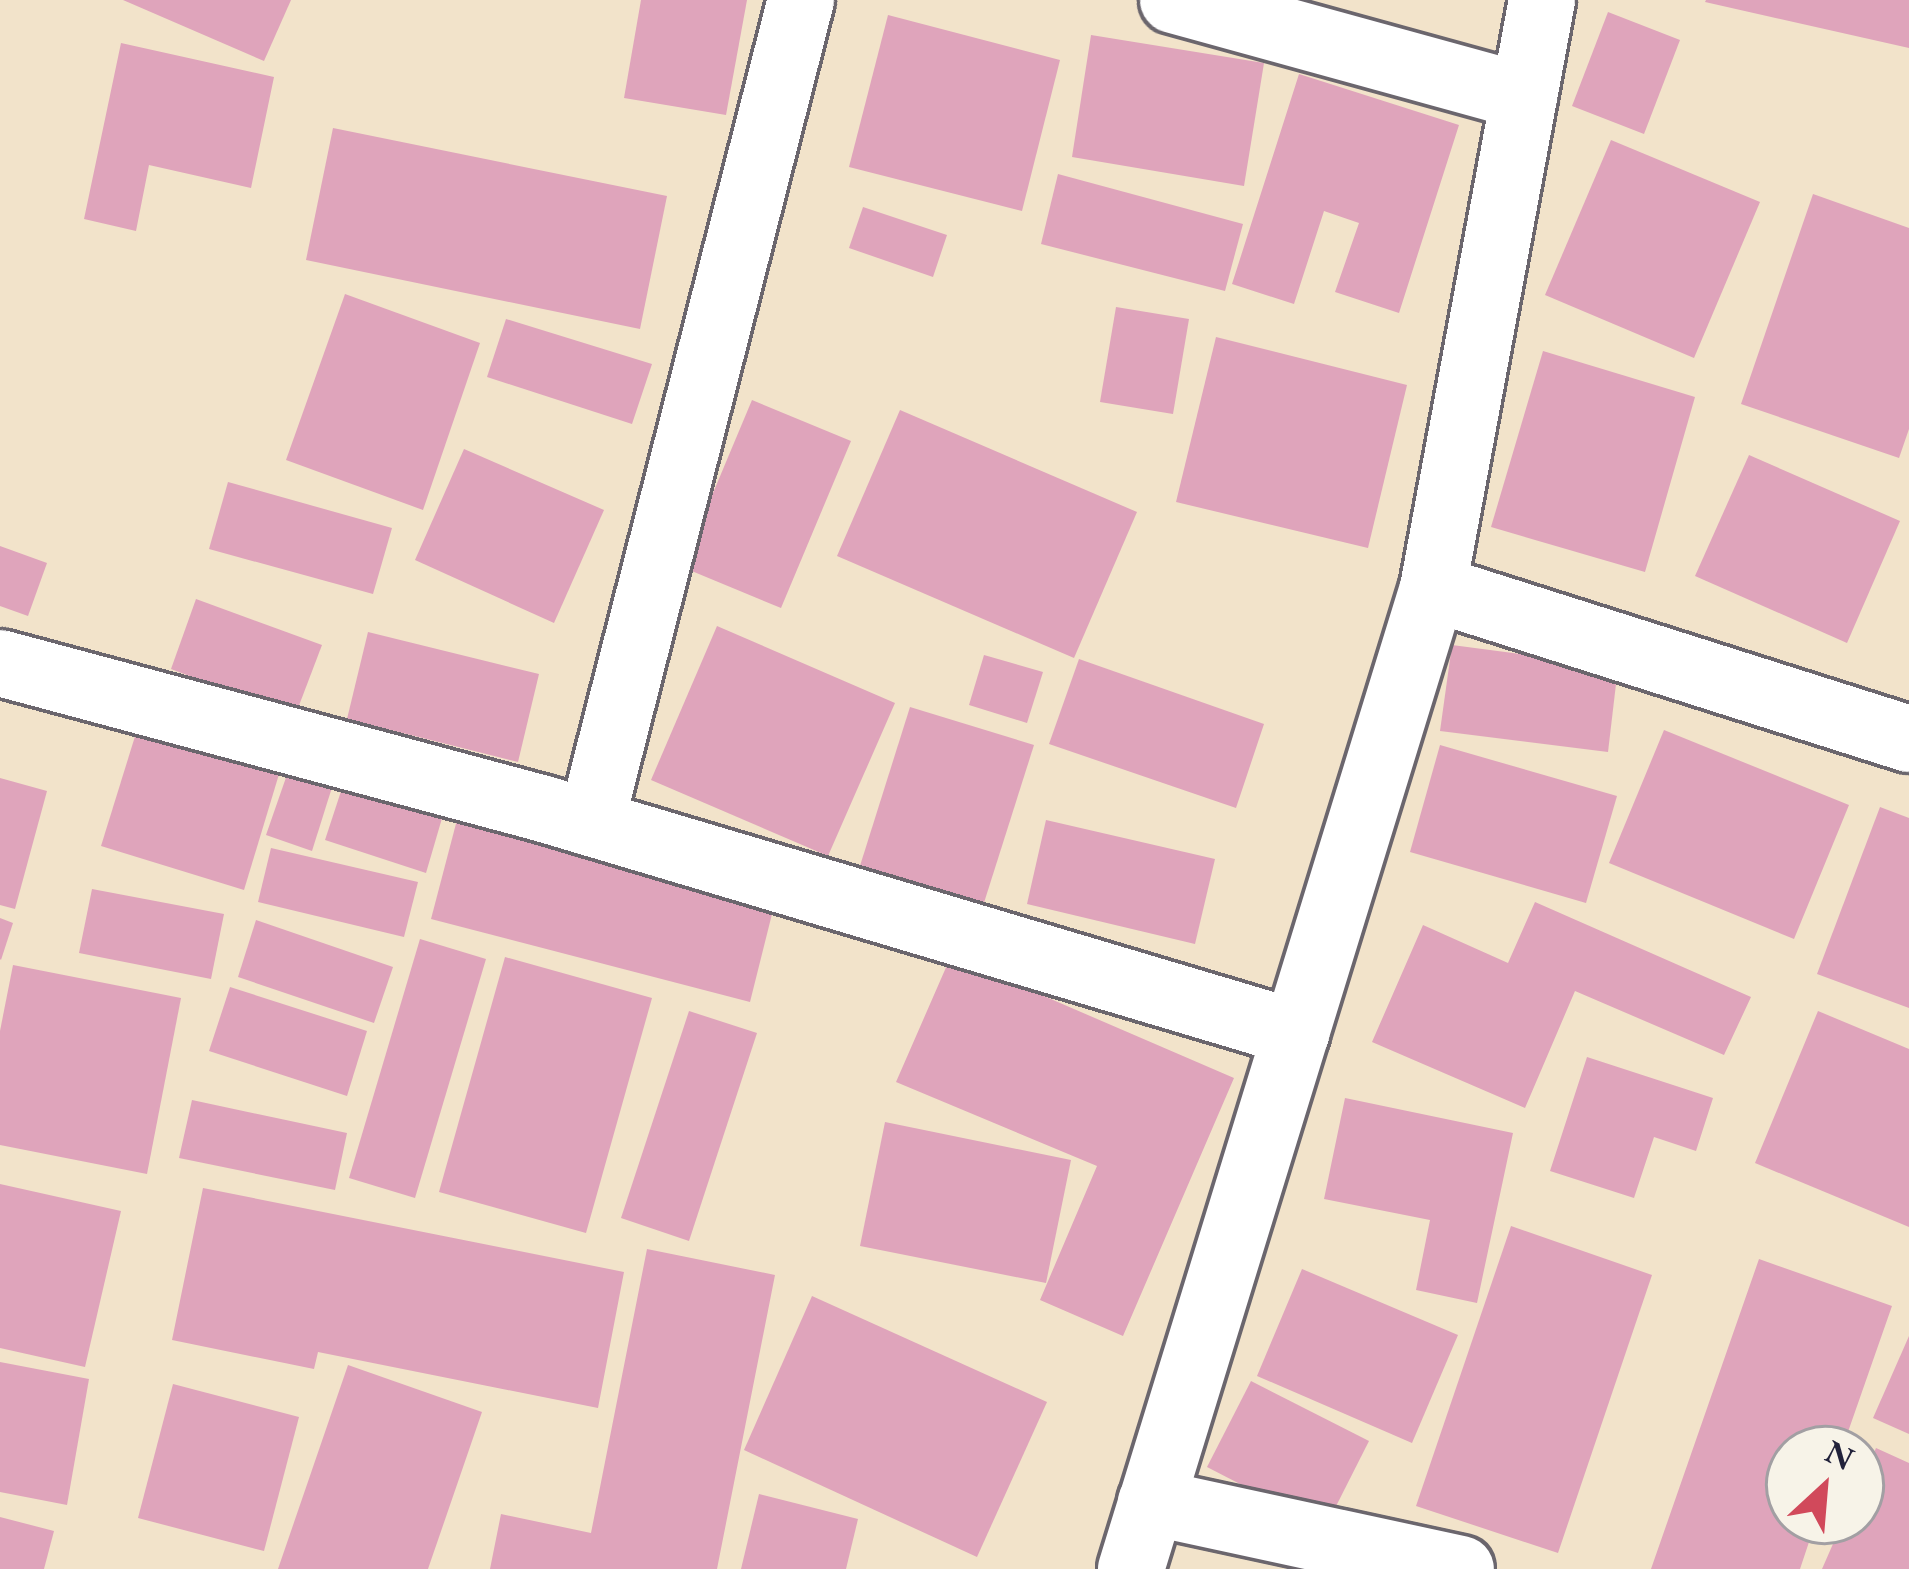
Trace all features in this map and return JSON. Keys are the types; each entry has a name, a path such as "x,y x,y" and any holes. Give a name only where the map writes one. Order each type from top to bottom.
{"street":[{"path":"591,823 801,0"},
{"path":"1173,0 1524,97"},
{"path":"1131,1569 1432,588 1542,0"},
{"path":"1432,588 1909,739"},
{"path":"0,663 591,823 1296,1034"},
{"path":"1151,1502 1461,1569"}],"building":[{"path":"123,0 291,0 264,61"},
{"path":"641,0 747,0 726,115 624,98"},
{"path":"1909,0 1909,48 1705,2"},
{"path":"1608,12 1680,40 1644,134 1572,106"},
{"path":"888,15 1060,60 1022,211 849,167"},
{"path":"1091,35 1264,63 1244,186 1072,157"},
{"path":"121,43 274,77 251,188 149,165 136,231 84,219"},
{"path":"1299,74 1459,125 1399,313 1335,292 1359,223 1324,211 1294,304 1232,284"},
{"path":"333,128 667,196 640,329 306,260"},
{"path":"1611,140 1760,202 1694,358 1545,295"},
{"path":"1058,174 1243,224 1225,291 1041,244"},
{"path":"1813,194 1909,228 1909,429 1899,458 1741,404"},
{"path":"863,207 947,235 933,277 849,248"},
{"path":"345,294 480,343 423,510 286,460"},
{"path":"1116,307 1189,319 1173,414 1100,402"},
{"path":"506,319 652,364 632,424 487,377"},
{"path":"1216,337 1407,385 1368,548 1176,502"},
{"path":"1543,351 1695,397 1645,572 1491,527"},
{"path":"752,400 851,441 781,608 682,567"},
{"path":"900,410 1137,512 1074,658 837,556"},
{"path":"464,449 604,510 554,623 415,560"},
{"path":"1749,455 1900,521 1847,643 1695,576"},
{"path":"228,482 392,528 373,594 209,549"},
{"path":"0,546 47,563 28,616 0,606"},
{"path":"196,599 322,645 295,716 171,669"},
{"path":"717,626 895,703 828,856 651,780"},
{"path":"368,632 539,674 518,762 347,719"},
{"path":"1452,645 1618,667 1608,752 1440,731"},
{"path":"984,655 1043,672 1027,723 969,705"},
{"path":"1079,659 1264,724 1236,808 1049,744"},
{"path":"910,707 1034,745 982,909 859,869"},
{"path":"141,717 283,761 244,890 101,846"},
{"path":"1664,730 1849,805 1794,939 1609,863"},
{"path":"1440,745 1617,796 1586,903 1410,852"},
{"path":"290,766 334,781 312,851 266,835"},
{"path":"346,776 445,808 426,873 325,840"},
{"path":"0,778 47,791 15,909 0,905"},
{"path":"1880,807 1909,818 1909,1008 1817,974"},
{"path":"458,816 776,898 750,1002 431,919"},
{"path":"1046,820 1215,859 1195,944 1027,904"},
{"path":"271,848 418,882 404,937 258,902"},
{"path":"92,889 224,914 211,979 79,953"},
{"path":"1535,902 1751,997 1724,1055 1575,991 1525,1108 1372,1042 1423,925 1508,963"},
{"path":"0,918 13,923 1,960 0,959"},
{"path":"256,920 393,967 374,1023 238,977"},
{"path":"420,939 486,959 415,1198 349,1178"},
{"path":"951,956 1234,1078 1123,1336 1040,1300 1097,1166 896,1082"},
{"path":"505,957 652,998 586,1233 439,1192"},
{"path":"13,965 181,998 147,1174 0,1145 0,1031"},
{"path":"230,987 367,1031 347,1096 209,1051"},
{"path":"689,1011 757,1033 689,1241 621,1218"},
{"path":"1818,1011 1909,1049 1909,1227 1755,1163"},
{"path":"1587,1057 1713,1098 1696,1151 1654,1137 1634,1198 1550,1171"},
{"path":"1345,1098 1513,1133 1477,1303 1416,1290 1430,1220 1324,1199"},
{"path":"192,1100 347,1133 335,1190 179,1158"},
{"path":"885,1122 1071,1160 1046,1283 860,1246"},
{"path":"0,1184 121,1211 85,1367 0,1348"},
{"path":"203,1188 624,1272 598,1408 318,1352 314,1369 172,1340"},
{"path":"1511,1226 1652,1275 1558,1553 1416,1506"},
{"path":"647,1249 775,1275 717,1569 490,1569 501,1514 591,1533"},
{"path":"1759,1259 1892,1306 1850,1425 1765,1425 1765,1545 1808,1545 1800,1569 1651,1569"},
{"path":"1302,1269 1458,1335 1412,1443 1257,1376"},
{"path":"812,1296 1047,1402 977,1557 744,1450"},
{"path":"1909,1336 1909,1434 1873,1418"},
{"path":"0,1362 89,1379 67,1505 0,1492"},
{"path":"348,1365 482,1412 428,1569 278,1569"},
{"path":"1251,1381 1369,1441 1325,1528 1207,1467"},
{"path":"173,1384 299,1417 264,1551 138,1518"},
{"path":"1885,1452 1909,1463 1909,1569 1822,1569 1832,1545 1885,1545"},
{"path":"759,1494 858,1519 846,1569 741,1569"},
{"path":"0,1517 54,1531 44,1569 0,1569"}]}
